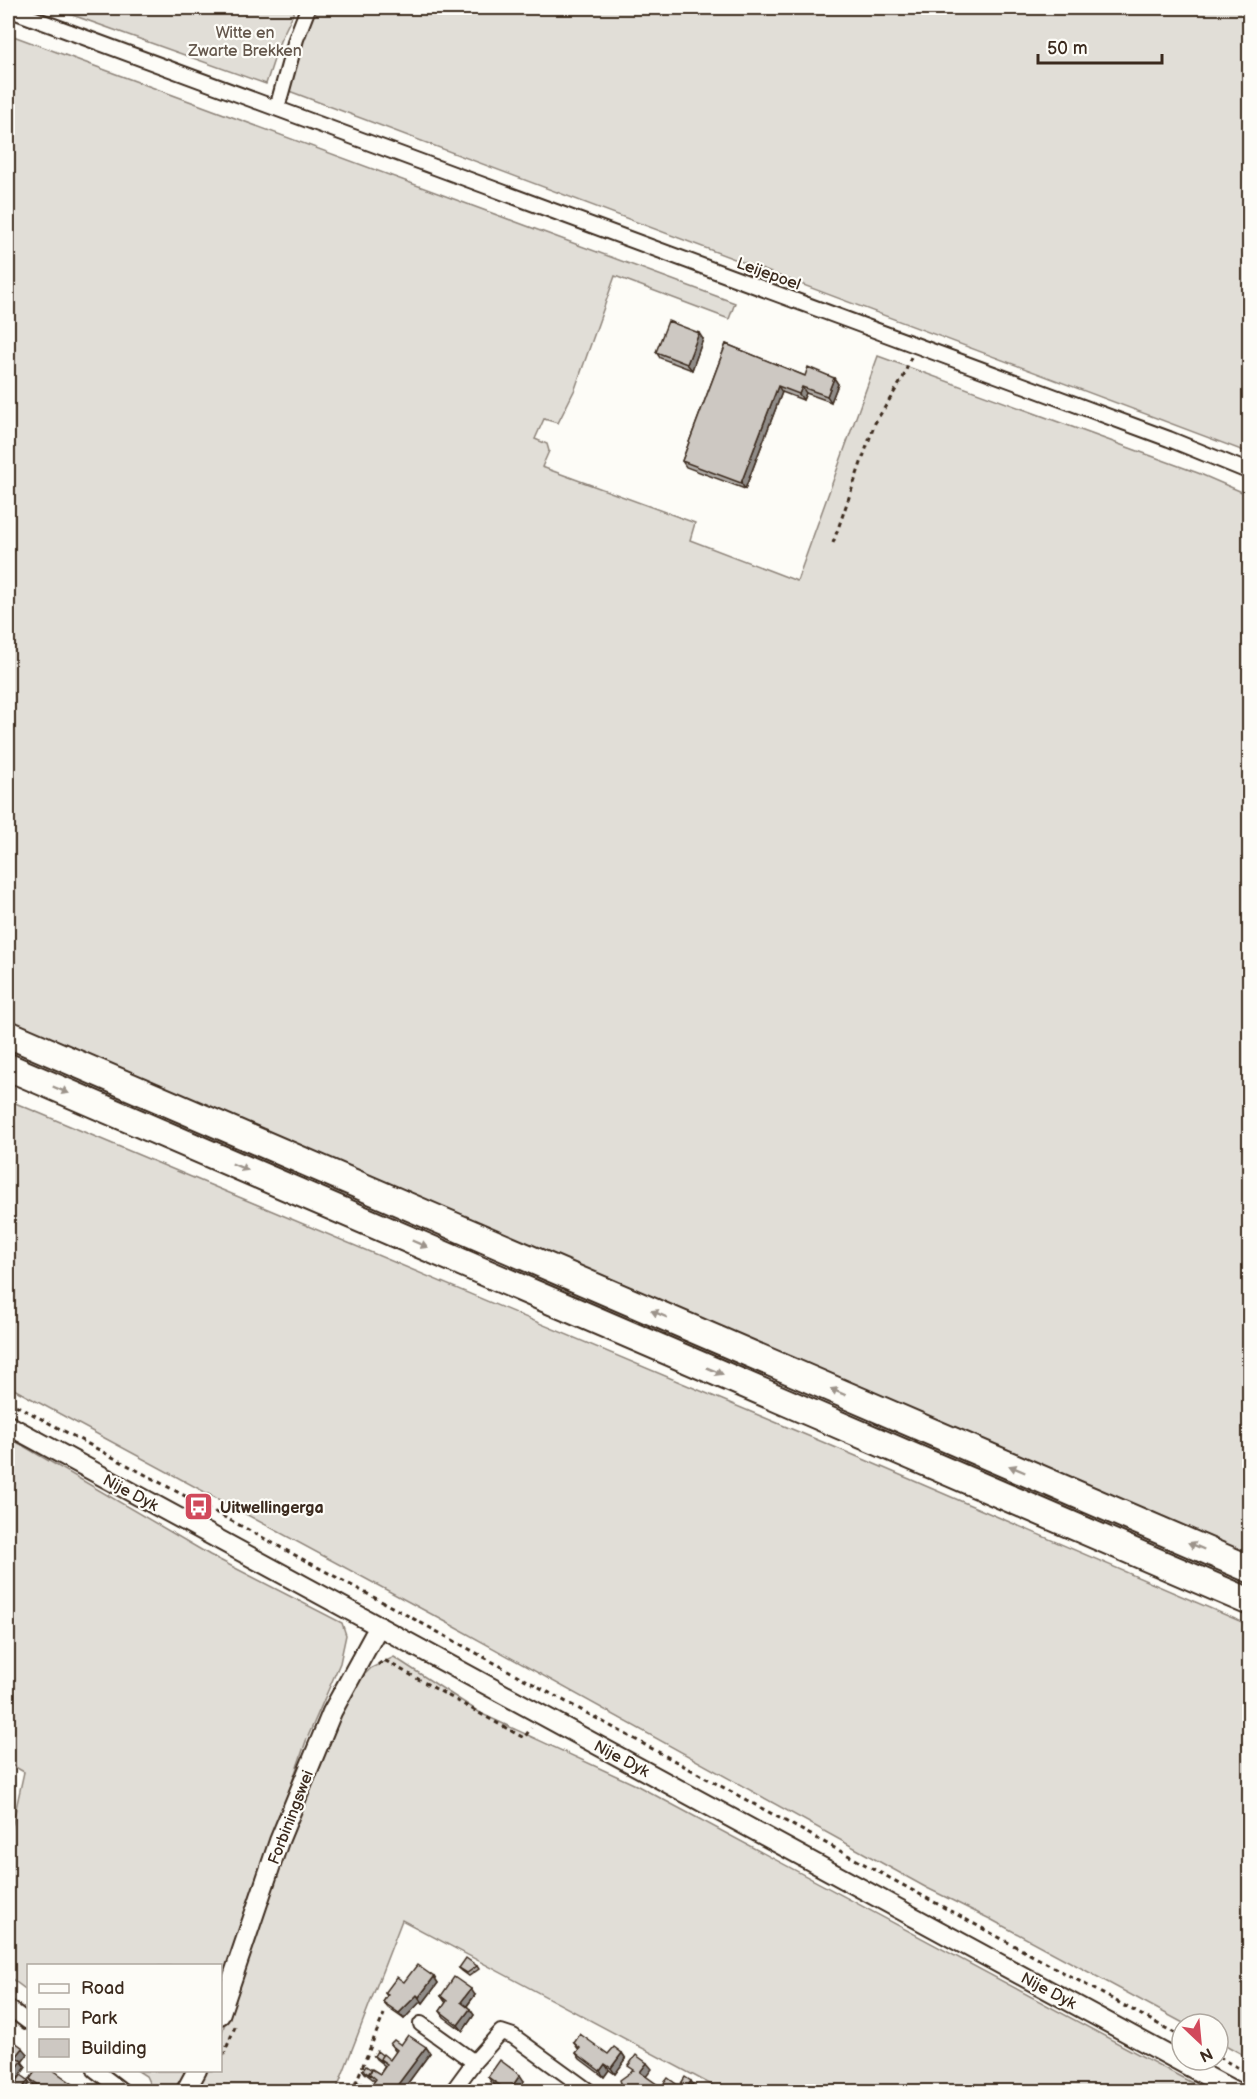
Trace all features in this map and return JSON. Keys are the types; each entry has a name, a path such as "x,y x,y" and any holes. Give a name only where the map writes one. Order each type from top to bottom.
{"highway":[{"path":"8,1034 1250,1569"},
{"path":"8,1067 1250,1602"}],"street":[{"path":"277,108 296,39 308,8"},
{"name":"Leijepoel","path":"8,9 1169,439 1250,472"},
{"name":"Nije Dyk","path":"8,1425 1236,2091"},
{"name":"Forbiningswei","path":"222,2009 279,1841 332,1712 379,1626"},
{"path":"8,2007 27,2021"},
{"path":"421,2024 474,2062"},
{"path":"452,2091 501,2032 513,2036 590,2091"},
{"path":"98,2072 124,2091"},
{"path":"185,2091 196,2072"}],"path":[{"path":"833,543 875,423 903,378 916,345"},
{"name":"Nije Dyk","path":"8,1401 1170,2030"},
{"path":"186,1502 188,1498"},
{"path":"373,1670 384,1660 524,1738 531,1728"},
{"path":"222,2059 239,2013"},
{"path":"352,2091 384,2014"},
{"path":"1230,2063 1250,2074"}],"green space":[{"name":"Witte en Zwarte Brekken","path":"61,8 296,8 280,41 266,84 64,12"},
{"path":"314,8 1249,8 1249,453 289,91 301,41"},
{"path":"8,34 735,303 729,319 615,276 575,389 558,423 544,419 535,439 547,444 549,451 542,467 695,523 690,540 797,581 878,356 1198,473 1249,495 1249,1555 8,1021"},
{"path":"8,1100 863,1459 1249,1625 1249,2058 1230,2048 1230,2012 1170,2012 1170,2016 992,1920 927,1888 446,1622 8,1386"},
{"path":"8,1437 210,1555 342,1623 346,1635 340,1663 306,1741 222,1987 222,1964 27,1964 27,1990 8,1976 8,1845 24,1772 8,1763"},
{"path":"394,1657 482,1714 636,1785 1207,2091 723,2091 402,1920 336,2091 195,2092 206,2072 222,2072 222,2032 259,1920 335,1713 358,1681 371,1668"},
{"path":"140,2072 189,2072 177,2092 153,2091 146,2076"}],"building":[{"path":"668,321 699,333 687,364 656,352"},
{"path":"726,344 805,376 808,367 834,378 827,396 802,387 799,394 778,386 741,483 682,461"},
{"path":"466,1958 477,1966 467,1973 459,1968"},
{"path":"417,1965 434,1977 419,1997 417,1995 399,2013 383,2002 388,1995 385,1993 397,1977 404,1982"},
{"path":"454,1977 471,1989 461,2002 470,2009 458,2025 440,2011 447,2001 441,1996"},
{"path":"580,2034 608,2054 614,2047 622,2053 611,2068 605,2064 600,2071 576,2053 580,2048 574,2043"},
{"path":"408,2035 426,2047 393,2091 364,2091 358,2088 362,2083 369,2088 376,2079 369,2073 372,2069 380,2074 387,2064 380,2059 383,2054 390,2060 397,2050 390,2044 394,2040 401,2045"},
{"path":"11,2039 23,2048 16,2057 22,2061 10,2078 8,2076 8,2043"},
{"path":"377,2051 382,2055 380,2059 382,2062 374,2056"},
{"path":"636,2055 647,2063 640,2072 661,2087 668,2078 679,2086 674,2091 628,2091 622,2086 620,2080 634,2070 628,2066"},
{"path":"500,2060 520,2075 511,2088 517,2091 503,2091 505,2089 488,2077"},
{"path":"366,2066 372,2070 369,2073 371,2076 363,2070"},
{"path":"35,2072 56,2072 83,2091 48,2091 30,2079"},
{"path":"21,2075 28,2080 21,2091 12,2090"},
{"path":"685,2077 691,2081 686,2089 680,2085"},
{"path":"541,2086 549,2091 537,2091"}],"place":[{"name":"Uitwellingerga","path":"199,1507"}]}
